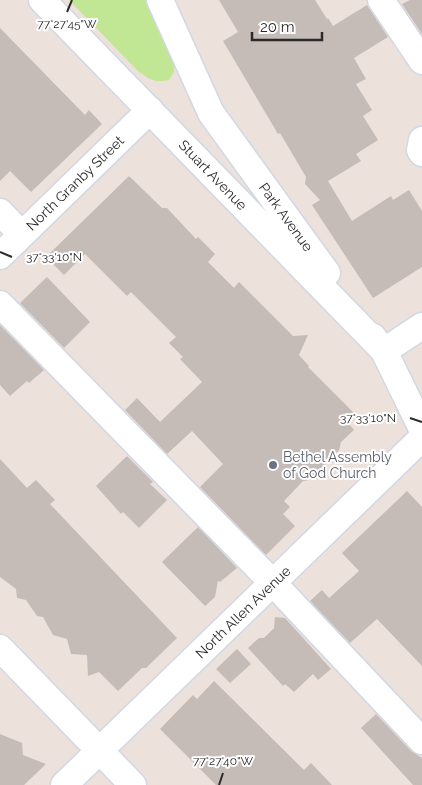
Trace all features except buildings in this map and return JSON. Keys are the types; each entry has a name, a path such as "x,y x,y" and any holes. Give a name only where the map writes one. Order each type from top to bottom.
{"street":[{"name":"Stuart Avenue","path":"42,0 384,351"},
{"name":"Park Avenue","path":"160,0 211,113 384,351 422,429"},
{"path":"381,0 422,61"},
{"name":"North Granby Street","path":"0,256 150,110"},
{"path":"422,140 420,150 422,153"},
{"path":"0,212 21,234"},
{"path":"0,304 273,583 422,741"},
{"path":"384,351 422,326"},
{"name":"North Allen Avenue","path":"64,785 422,438"},
{"path":"0,648 133,785"}],"green space":[{"path":"69,0 148,0 175,61 174,72 169,80 156,81 137,70"}],"place":[{"name":"Bethel Assembly of God Church","path":"273,465"}]}
